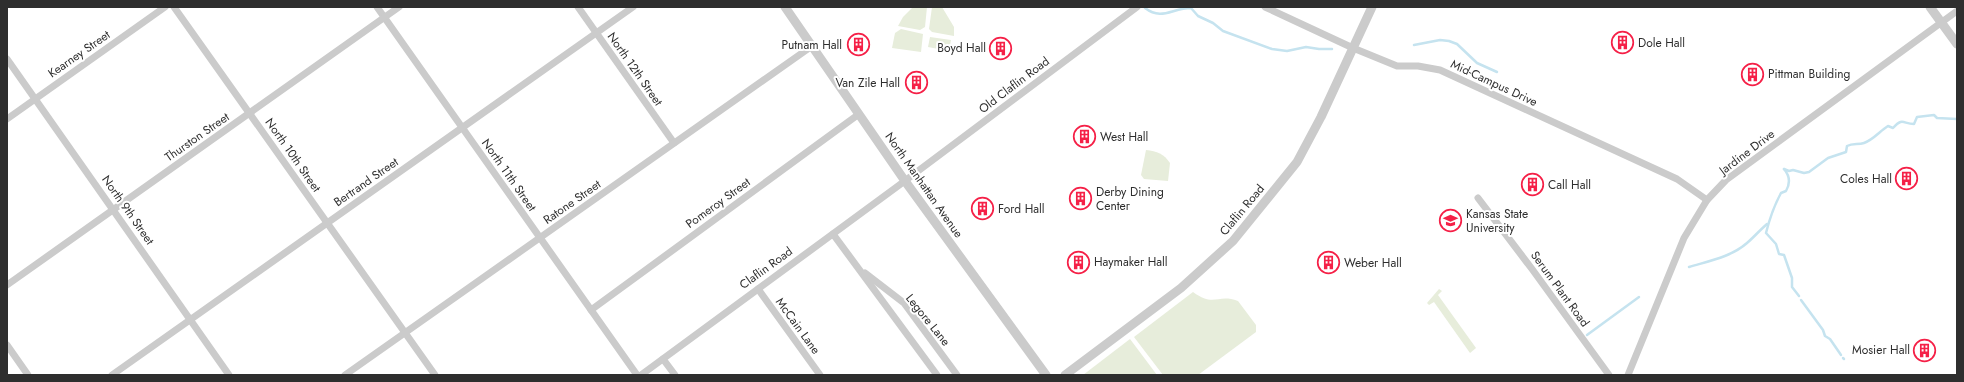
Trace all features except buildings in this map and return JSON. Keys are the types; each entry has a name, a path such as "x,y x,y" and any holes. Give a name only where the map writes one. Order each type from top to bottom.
{"street":[{"name":"Kearney Street","path":"7,119 165,7"},
{"name":"North 10th Street","path":"174,7 435,375"},
{"name":"North 11th Street","path":"377,7 637,375"},
{"name":"Thurston Street","path":"7,284 399,7"},
{"name":"North 12th Street","path":"578,7 674,143"},
{"name":"Bertrand Street","path":"112,375 633,7"},
{"name":"North Manhattan Avenue","path":"785,7 905,181 1046,375"},
{"name":"Old Claflin Road","path":"905,181 1137,7"},
{"name":"Mid-Campus Drive","path":"1265,7 1353,48 1397,66 1418,66 1440,70 1676,180 1707,200"},
{"name":"Claflin Road","path":"1065,375 1181,288 1233,241 1297,162 1321,117 1372,7"},
{"path":"1930,7 1957,44"},
{"name":"Jardine Drive","path":"1628,375 1684,238 1707,200 1726,180 1957,11"},
{"name":"Ratone Street","path":"345,375 812,46"},
{"name":"North 9th Street","path":"7,59 229,375"},
{"name":"Pomeroy Street","path":"591,310 859,114"},
{"name":"Claflin Road","path":"641,375 905,181"},
{"name":"Serum Plant Road","path":"1478,198 1609,375"},
{"name":"Legore Lane","path":"833,234 937,375"},
{"name":"Legore Lane","path":"858,268 904,303 957,375"},
{"name":"McCain Lane","path":"758,289 820,375"},
{"path":"7,345 28,375"},
{"path":"663,359 675,375"}],"green space":[{"path":"913,7 927,7 925,27 920,30 898,26 903,17"},
{"path":"932,7 942,7 954,27 954,36 932,32 929,29"},
{"path":"901,29 923,34 921,52 892,48 895,33"},
{"path":"930,37 951,40 949,51 928,47"},
{"path":"1146,150 1154,151 1160,154 1170,163 1168,181 1144,179 1141,175"},
{"path":"1439,289 1442,291 1438,295 1476,348 1470,353 1434,302 1429,305 1427,303"},
{"path":"1193,292 1200,297 1211,300 1225,298 1238,301 1256,325 1256,332 1198,375 1163,375 1134,337"},
{"path":"1130,339 1157,375 1083,375"}],"waterway":[{"path":"1145,8 1151,12 1162,14 1191,8 1198,16 1213,23 1223,31 1272,49 1287,51 1306,47 1332,49"},
{"path":"1414,45 1440,40 1449,41 1457,44 1477,63 1497,72"},
{"path":"1784,169 1804,173 1809,172 1828,158 1846,152 1847,146 1867,142 1888,126 1893,128 1901,122 1914,124 1917,117 1934,115 1937,118 1957,119"},
{"path":"1784,169 1789,180 1788,186 1786,191 1781,193 1779,197 1766,233 1776,244 1779,254 1784,255 1792,278 1792,287 1799,296"},
{"path":"1689,267 1720,258 1734,252 1747,243 1767,224"},
{"path":"1587,335 1639,297"},
{"path":"1801,300 1823,330 1825,336 1830,339 1841,355"}],"place":[{"name":"Dole Hall","path":"1622,43"},
{"name":"Putnam Hall","path":"858,45"},
{"name":"Boyd Hall","path":"1001,48"},
{"name":"Pittman Building","path":"1752,74"},
{"name":"Van Zile Hall","path":"916,83"},
{"name":"West Hall","path":"1085,137"},
{"name":"Coles Hall","path":"1907,179"},
{"name":"Call Hall","path":"1532,185"},
{"name":"Derby Dining Center","path":"1080,199"},
{"name":"Ford Hall","path":"982,209"},
{"name":"Kansas State University","path":"1451,221"},
{"name":"Haymaker Hall","path":"1078,262"},
{"name":"Weber Hall","path":"1329,263"},
{"name":"Mosier Hall","path":"1925,350"}]}
